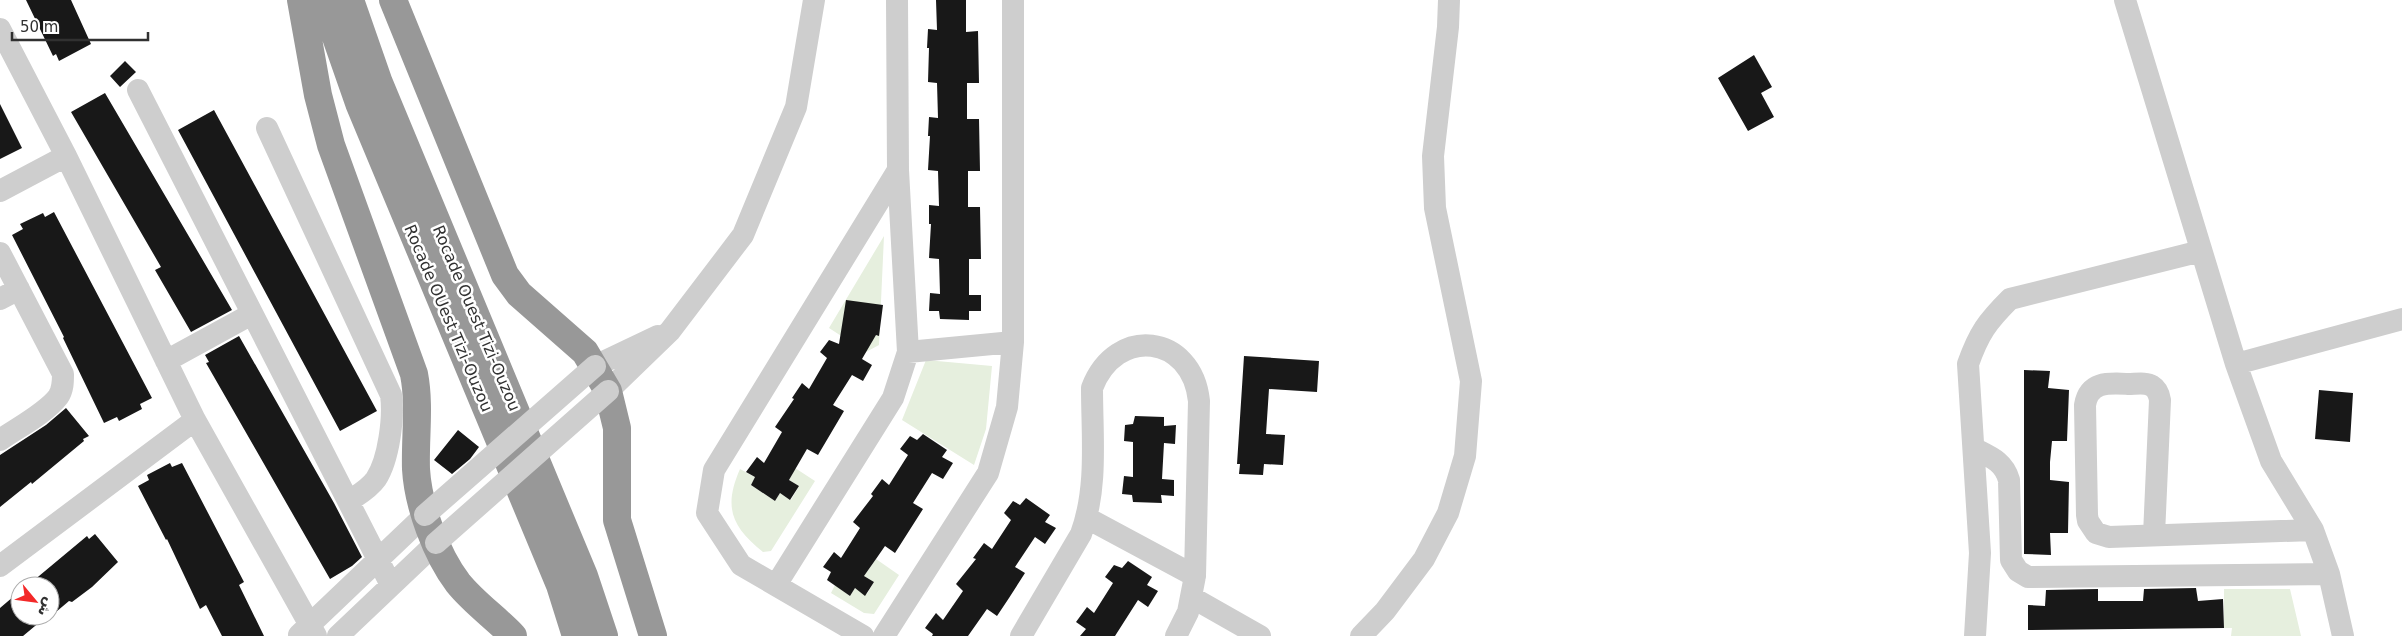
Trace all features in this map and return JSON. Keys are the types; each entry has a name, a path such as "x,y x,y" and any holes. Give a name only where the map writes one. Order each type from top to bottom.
{"highway":[{"path":"301,0 318,95 331,146 414,374 417,401 416,470 425,515 436,543 459,584 513,636"},
{"name":"Rocade OUest Tizi-Ouzou","path":"323,0 359,103 560,585 576,636"},
{"name":"Rocade Ouest Tizi-Ouzou","path":"350,0 379,83 584,576 604,636"},
{"path":"394,0 506,274 519,294 574,340 595,366 608,391 617,428 617,520 652,636"}],"street":[{"path":"338,636 436,543 608,391 670,331 743,235 796,107 814,0"},
{"path":"776,585 893,398 908,352 898,170 897,0"},
{"path":"884,636 988,474 1008,407 1013,342 1013,0"},
{"path":"1361,636 1385,611 1424,559 1448,513 1465,456 1471,382 1435,208 1433,156 1448,27 1449,0"},
{"path":"2125,0 2236,364 2271,461 2313,530 2329,574 2342,636"},
{"path":"0,29 66,156 196,420 308,632 378,559 425,515 595,366 670,331"},
{"path":"138,90 391,585"},
{"path":"267,128 391,395 392,421 380,472 368,488 349,501"},
{"path":"0,190 66,156"},
{"path":"863,636 741,565 707,514 714,470 898,170"},
{"path":"1975,636 1980,573 1975,449 1968,364 1978,336 1992,317 2010,300 2201,251"},
{"path":"0,253 10,294 63,374 64,382 62,391 51,403 0,440"},
{"path":"166,360 252,314"},
{"path":"2236,364 2402,319"},
{"path":"908,352 1013,342"},
{"path":"1021,636 1081,534 1087,518 1092,488 1092,388 1098,373 1108,360 1121,351 1136,346 1152,346 1167,350 1181,359 1191,371 1197,386 1199,401 1194,587 1188,612 1176,636"},
{"path":"2154,535 2159,394 2147,384 2101,384 2092,389 2085,406 2088,522 2096,533 2102,536 2154,535 2313,530"},
{"path":"0,566 196,420"},
{"path":"1975,449 1998,461 2006,471 2009,480 2012,560 2018,571 2028,577 2329,574"},
{"path":"1087,518 1194,587 1260,636"}],"green space":[{"path":"884,236 879,345 866,352 829,328"},
{"path":"926,360 992,366 986,429 974,465 902,420"},
{"path":"795,468 815,481 771,551 763,552 744,534 734,516 732,495 740,469 755,477 751,485 775,501 780,493 791,500 799,486 789,480"},
{"path":"876,559 899,575 874,614 864,613 831,593 835,585 850,596 855,588 867,594 874,582 864,576"},
{"path":"2224,589 2290,589 2301,636 2231,636 2232,628 2224,628"}],"building":[{"path":"26,0 71,0 91,44 59,61 56,54 53,56"},
{"path":"936,0 966,0 966,32 978,31 979,83 967,83 967,119 979,119 980,171 968,171 968,207 980,207 981,259 969,259 969,295 981,295 981,311 969,311 969,320 940,319 939,311 929,311 930,293 940,294 939,259 929,258 931,224 929,224 929,205 939,206 938,171 928,170 929,117 938,118 937,83 928,82 929,48 927,48 928,29 937,30"},
{"path":"1754,55 1772,87 1761,93 1774,117 1748,131 1718,78"},
{"path":"125,61 136,72 120,87 110,76"},
{"path":"105,93 232,310 191,332 155,270 161,267 71,112"},
{"path":"0,104 22,148 0,159"},
{"path":"214,110 377,411 340,431 178,130"},
{"path":"54,212 152,398 140,404 142,409 119,421 117,417 104,423 64,337 12,235 23,229 20,224 43,213 45,217"},
{"path":"846,300 883,305 879,336 876,335 862,359 872,365 863,381 852,375 833,405 844,411 818,455 807,449 789,480 799,486 790,500 780,493 775,501 751,485 755,477 746,472 757,457 764,463 782,432 775,427 794,399 792,398 802,383 809,389 827,358 820,352 829,340 839,344"},
{"path":"239,336 334,503 362,557 352,566 330,579 206,363 209,362 205,355"},
{"path":"1244,356 1319,361 1317,392 1269,389 1266,434 1285,435 1283,465 1264,464 1263,475 1239,474 1240,464 1237,464"},
{"path":"2024,370 2050,371 2048,388 2069,390 2067,441 2052,441 2050,462 2050,480 2069,482 2068,533 2050,533 2051,555 2024,554"},
{"path":"2319,390 2353,393 2350,442 2315,439"},
{"path":"66,408 89,436 83,439 84,441 32,484 31,482 0,507 0,455 46,425"},
{"path":"1135,416 1164,417 1164,426 1176,425 1175,444 1164,443 1162,479 1174,480 1174,496 1161,495 1162,503 1133,502 1132,495 1122,494 1124,476 1133,477 1133,442 1124,441 1125,425 1133,424"},
{"path":"458,430 479,447 470,459 452,474 434,460"},
{"path":"923,434 947,450 942,457 953,463 943,479 932,473 913,503 923,509 895,553 885,546 864,576 874,582 865,596 855,588 850,596 827,580 831,572 823,567 834,552 841,558 860,528 853,522 873,496 871,494 882,479 889,485 908,455 900,449 910,436 917,440"},
{"path":"170,463 172,467 182,463 244,582 239,585 264,636 222,636 206,605 200,609 167,539 138,486 149,480 147,475"},
{"path":"1026,498 1050,515 1045,522 1056,528 1045,544 1035,537 1015,567 1025,573 997,616 987,609 968,636 932,636 933,634 925,628 936,613 943,620 963,591 956,584 976,559 973,558 984,543 992,549 1011,520 1004,513 1013,501 1020,505"},
{"path":"95,534 118,562 92,587 60,609 60,576 39,576 87,536 89,539"},
{"path":"1128,561 1152,577 1147,585 1158,591 1148,607 1138,600 1115,636 1080,636 1086,629 1076,622 1087,607 1094,613 1113,583 1105,577 1114,565 1122,568"},
{"path":"2196,588 2198,601 2223,599 2224,628 2028,630 2028,605 2045,606 2046,590 2098,589 2098,601 2143,601 2144,589"},
{"path":"10,600 10,626 35,626 23,636 0,636 0,608"}]}
